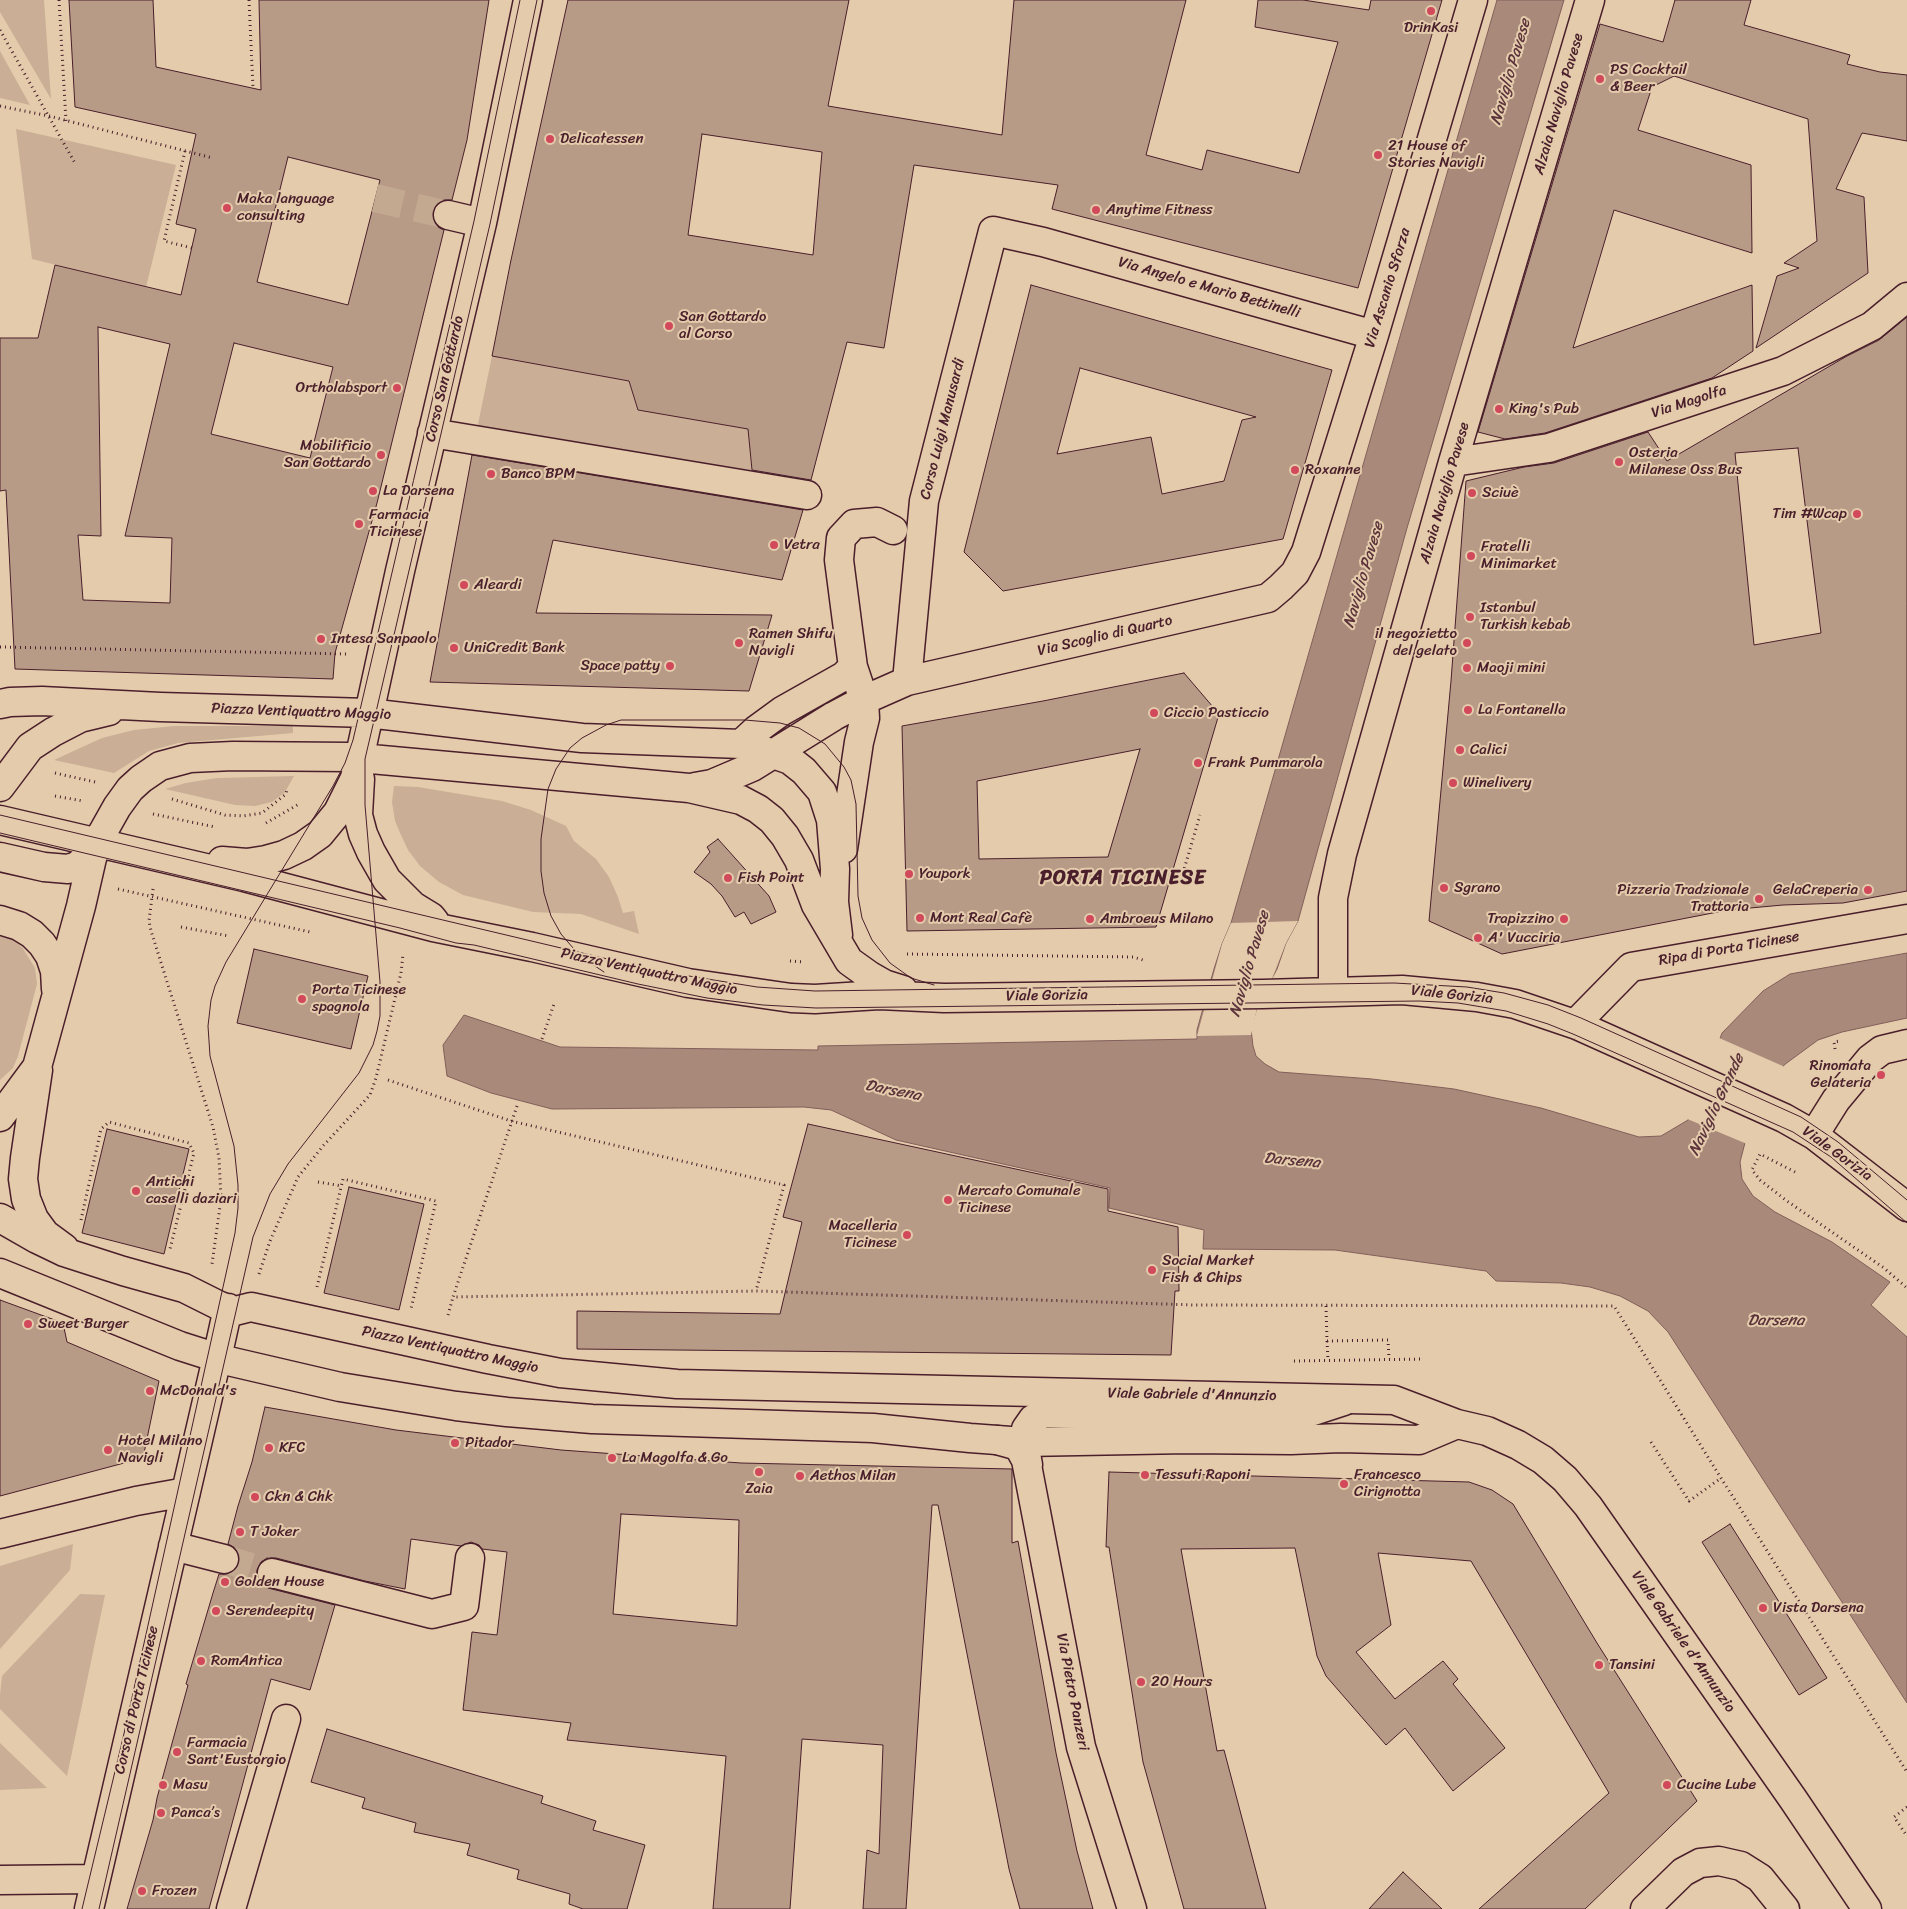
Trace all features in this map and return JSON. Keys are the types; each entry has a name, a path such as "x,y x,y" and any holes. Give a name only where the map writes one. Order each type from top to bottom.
{"street":[{"name":"Corso San Gottardo","path":"359,758 432,433 482,223 528,0"},
{"name":"Via Ascanio Sforza","path":"1295,574 1306,552 1374,335 1473,0"},
{"name":"Alzaia Naviglio Pavese","path":"1333,992 1334,898 1342,854 1453,462 1590,0"},
{"path":"448,215 482,223"},
{"name":"Corso Luigi Manusardi","path":"907,681 924,501 993,231 1043,242"},
{"name":"Via Angelo e Mario Bettinelli","path":"1043,242 1374,335"},
{"name":"Via Magolfa","path":"1453,462 1549,448 1783,371 1872,326 1907,297"},
{"path":"432,433 807,495"},
{"path":"864,700 853,667 839,560 841,538 854,524 877,522 893,530"},
{"name":"Via Scoglio di Quarto","path":"907,681 1268,598 1295,574"},
{"path":"741,744 756,730 782,711 844,676 853,667"},
{"name":"Piazza Ventiquattro Maggio","path":"689,788 712,784 733,776 774,753 802,734 864,700 907,681"},
{"name":"Piazza Ventiquattro Maggio","path":"835,869 844,844 859,742 864,728 864,700"},
{"name":"Piazza Ventiquattro Maggio","path":"0,704 42,701 160,707 368,713 582,738 741,744 774,753 790,760 804,771 822,792 831,820 835,869 834,902 838,942"},
{"name":"Piazza Ventiquattro Maggio","path":"0,787 30,747 80,718 107,712 160,707"},
{"name":"Piazza Ventiquattro Maggio","path":"0,857 44,868 68,869 76,866 83,862 98,842 117,807 130,789 160,766 190,758 233,756 359,758 689,788 741,800 758,809 772,820 785,836 799,860 816,905 849,960 870,976 901,990 944,998"},
{"path":"359,758 358,815 363,834 371,852 387,880 413,906 431,917 440,928"},
{"name":"Piazza Ventiquattro Maggio","path":"159,857 247,862 266,860 284,855 303,846 320,834 343,805 355,778 359,758"},
{"name":"Piazza Ventiquattro Maggio","path":"0,820 98,842 440,928 680,981 815,1000 879,995 944,998"},
{"name":"Piazza Ventiquattro Maggio","path":"0,1117 37,1068 42,1054 98,842"},
{"name":"Ripa di Porta Ticinese","path":"1577,1025 1581,1018 1631,967 1907,919"},
{"path":"0,920 19,926 32,934 42,944 50,956 55,971 55,1001"},
{"name":"Viale Gorizia","path":"944,998 1410,990 1478,996 1514,1004 1577,1025 1784,1118 1814,1135 1907,1207"},
{"path":"1814,1135 1836,1100 1870,1059 1882,1050 1907,1044"},
{"path":"42,1054 25,1158 24,1179 26,1199 34,1219 45,1234 76,1256 94,1262"},
{"path":"0,1100 18,1090 28,1080"},
{"name":"Piazza Ventiquattro Maggio","path":"0,1218 36,1239 94,1262 184,1288 235,1310 251,1307 524,1367 600,1378 677,1384 922,1389"},
{"path":"2,1275 180,1346 217,1358 340,1388 507,1412 592,1419 856,1427 1010,1441 1367,1438 1419,1440 1457,1424"},
{"name":"Corso di Porta Ticinese","path":"89,1909 228,1308"},
{"name":"Viale Gabriele d'Annunzio","path":"922,1389 1394,1400 1457,1424 1487,1431 1518,1445 1543,1460 1565,1479 1588,1506 1867,1909"},
{"path":"1010,1441 1026,1429 1028,1424 1044,1413 1280,1419 1298,1416 1340,1401 1365,1398"},
{"name":"Via Pietro Panzeri","path":"1010,1441 1020,1449 1029,1471 1081,1746 1132,1909"},
{"path":"0,1534 136,1501 186,1492"},
{"path":"173,1546 224,1559"},
{"path":"272,1573 432,1614 464,1606 470,1558"},
{"path":"231,1909 286,1719"},
{"path":"1651,1903 1683,1872 1700,1863 1719,1861 1741,1866 1760,1878 1785,1909"},
{"path":"0,1880 95,1879"}],"path":[{"path":"60,0 66,121"},
{"path":"250,0 253,88"},
{"path":"0,30 76,165"},
{"path":"0,106 49,116 213,158"},
{"path":"185,151 164,241 192,248"},
{"path":"0,647 350,654"},
{"path":"54,773 102,783"},
{"path":"170,799 225,815 243,816 262,813 286,794 287,787"},
{"path":"258,825 266,823 299,804"},
{"path":"146,813 221,828"},
{"path":"1183,873 1200,815"},
{"path":"169,825 172,818"},
{"path":"154,884 149,921 151,931 213,1127 219,1158 221,1199 211,1271 228,1308 257,1283 270,1241 298,1177 323,1146 370,1095 376,1078 404,953"},
{"path":"182,927 229,936"},
{"path":"904,954 1132,957 1150,962"},
{"path":"542,1040 554,1004"},
{"path":"388,1080 511,1121 784,1185 756,1292"},
{"path":"447,1321 453,1297 517,1106"},
{"path":"80,1225 101,1129 109,1122 189,1143 194,1153 168,1255"},
{"path":"1796,1172 1760,1154 1752,1170 1760,1180 1787,1201 1884,1268 1907,1288"},
{"path":"316,1291 343,1179 436,1201 410,1313"},
{"path":"318,1182 342,1186"},
{"path":"453,1297 756,1292 1195,1305 1614,1306 1907,1772"},
{"path":"1326,1306 1328,1360"},
{"path":"1327,1341 1388,1340 1389,1359"},
{"path":"1294,1361 1424,1359"},
{"path":"1651,1442 1689,1501 1721,1478"},
{"path":"1907,1807 1894,1817 1907,1836"}],"shaded area":[{"path":"0,0 44,0 51,99 0,12"},
{"path":"0,51 30,105 0,98"},
{"path":"16,129 176,165 146,287 32,259"},
{"path":"492,356 629,381 638,410 748,429 752,476 477,429"},
{"path":"174,726 293,726 293,733 178,743 149,751 114,773 54,760 102,738 134,730"},
{"path":"294,776 285,792 272,802 255,806 235,805 165,789 186,783 217,778"},
{"path":"394,786 418,787 502,801 531,810 566,826 574,841 596,859 609,877 623,913 634,911 639,934 581,914 533,912 463,895 439,882 420,866 408,850 395,821 392,802"},
{"path":"0,935 12,939 22,947 35,968 37,984 18,1056 13,1068 0,1080"},
{"path":"73,1544 70,1570 0,1649 0,1566"},
{"path":"80,1594 105,1595 67,1776 0,1709 0,1695 2,1676"},
{"path":"0,1743 47,1788 0,1790"}],"water":[{"name":"Darsena","path":"1497,0 1564,0 1407,528 1298,921 1286,943 1277,969 1258,1004 1251,1029 1253,1046 1256,1056 1279,1072 1372,1079 1454,1089 1541,1108 1639,1137 1661,1136 1688,1120 1693,1112 1722,1033 1763,991 1790,974 1907,953 1907,1018 1842,1032 1818,1040 1784,1065 1747,1135 1740,1162 1742,1179 1753,1196 1775,1212 1832,1242 1890,1282 1871,1305 1907,1337 1907,1703 1668,1332 1648,1311 1620,1296 1590,1287 1561,1283 1496,1281 1486,1271 1335,1250 1203,1249 1204,1230 1109,1208 1110,1188 896,1140 831,1110 804,1107 552,1109 491,1093 447,1076 443,1045 464,1015 560,1047 818,1050 818,1046 1197,1039 1197,1030 1214,969 1231,923"}],"pier":[{"path":"1298,921 1286,943 1270,984 1258,1004 1251,1035 1197,1036 1222,944 1231,923"},
{"path":"1717,1037 1785,1067 1747,1144 1685,1118 1690,1111"}],"building":[{"path":"69,0 153,0 156,67 261,90 259,0 489,0 467,140 452,200 443,200 436,205 433,211 433,220 438,227 444,230 377,503 335,653 333,679 15,669 6,490 0,491 0,338 38,338 55,265 181,295 196,229 176,224 196,134 75,107","holes":["288,157 380,180 348,305 257,282","98,327 170,344 125,536 172,538 170,603 83,600 78,535 101,536","234,343 333,367 310,458 211,434"]},
{"path":"568,0 849,0 828,106 1002,135 1014,0 1186,0 1146,155 1202,170 1207,150 1299,173 1338,42 1255,27 1258,0 1303,0 1369,10 1371,0 1442,0 1358,288 1052,209 1058,185 914,165 884,348 847,342 811,480 752,470 748,429 638,410 629,381 492,356","holes":["702,134 822,152 813,255 688,235"]},
{"path":"1675,0 1751,0 1744,25 1850,55 1847,64 1880,72 1907,75 1907,141 1862,133 1836,189 1864,197 1868,273 1756,348 1777,276 1799,268 1784,263 1817,241 1808,119 1674,76 1652,87 1638,130 1751,165 1752,253 1614,210 1573,348 1752,285 1753,351 1712,378 1545,433 1505,439 1478,432 1600,24 1663,42"},
{"path":"1031,285 1332,370 1283,539 1003,591 964,552","holes":["1080,368 1256,417 1242,420 1224,481 1162,494 1151,437 1057,454"]},
{"path":"1907,317 1907,891 1843,903 1783,905 1728,910 1502,954 1429,921 1451,681 1466,481 1524,467 1554,463 1648,432 1667,461 1847,356 1879,340","holes":["1798,448 1821,633 1754,645 1735,453"]},
{"path":"472,455 803,510 782,580 553,540 536,613 772,615 749,691 430,682"},
{"path":"1184,673 1219,714 1156,927 907,931 902,726","holes":["1140,749 1108,857 979,859 977,781"]},
{"name":"Fish Point","path":"718,839 769,896 776,912 751,924 744,912 735,917 722,896 711,884 694,872 710,852 707,847"},
{"name":"Porta Ticinese spagnola","path":"254,949 368,976 351,1049 237,1023"},
{"path":"808,1124 1108,1189 1108,1211 1178,1227 1179,1291 1175,1291 1171,1355 577,1349 577,1311 780,1314 802,1222 783,1217"},
{"name":"Antichi caselli daziari","path":"107,1129 189,1149 164,1254 82,1233"},
{"path":"349,1187 424,1204 399,1310 324,1293"},
{"path":"0,1300 63,1323 67,1342 159,1381 143,1458 0,1496"},
{"path":"265,1407 396,1430 561,1450 741,1463 1012,1469 1012,1543 1018,1541 1056,1753 1077,1851 1093,1909 1020,1909 1009,1869 938,1505 932,1505 906,1909 863,1909 867,1850 879,1854 883,1745 802,1739 790,1909 713,1909 726,1756 567,1740 571,1723 463,1710 472,1632 497,1635 507,1552 482,1549 479,1545 471,1542 461,1546 411,1539 405,1589 365,1581 276,1558 267,1558 261,1562 257,1570 257,1577 261,1584 268,1588 335,1605 310,1690 271,1679 209,1909 127,1909 153,1820 157,1798 188,1685 186,1684 219,1574 229,1574 235,1570 239,1563 239,1554 235,1548 228,1544 252,1462","holes":["621,1514 739,1520 737,1626 613,1614"]},
{"path":"1109,1472 1469,1482 1492,1490 1513,1504 1597,1643 1697,1801 1585,1909 1479,1909 1609,1793 1471,1561 1378,1553 1391,1625 1356,1652 1395,1699 1443,1661 1458,1679 1453,1684 1505,1748 1453,1791 1405,1728 1386,1745 1326,1676 1317,1656 1295,1548 1181,1549 1217,1751 1224,1750 1266,1909 1184,1909 1143,1762 1109,1547 1106,1547"},
{"path":"1730,1524 1827,1678 1799,1695 1702,1542"},
{"path":"327,1729 543,1796 541,1803 596,1821 593,1830 645,1845 627,1909 583,1909 569,1904 570,1894 517,1879 519,1870 467,1855 470,1844 414,1832 416,1823 362,1808 365,1798 311,1782"},
{"path":"1403,1872 1442,1909 1369,1909"}],"tunnel":[{"path":"375,198 448,215"},
{"path":"224,1559 272,1573"}],"tram line":[{"path":"82,1909 123,1738 235,1233 238,1185 234,1146 210,1056 208,1026 211,1000 226,962 333,786 345,763 353,740 474,221 520,0"},
{"path":"99,1909 253,1237 270,1194 288,1164 359,1073 373,1045 377,1031 380,1016 380,982 365,805 365,759 490,224 537,0"},
{"path":"604,972 580,956 561,934 551,916 544,893 541,871 541,839 548,789 556,769 570,748 582,738 606,725 621,720 745,720 780,723 799,728 825,744 844,767 851,780 856,804 858,896 862,918 872,940 890,963 911,978 934,985"},
{"path":"0,815 658,971 757,987 815,991 1394,983 1467,987 1504,993 1548,1005 1581,1018 1801,1117 1838,1142 1907,1200"},
{"path":"0,833 456,943 474,945 638,984 707,998 763,1005 816,1008 1419,1001 1458,1003 1506,1011 1573,1034 1793,1132 1831,1157 1907,1223"}],"place":[{"name":"DrinKasi","path":"1431,11"},
{"name":"PS Cocktail & Beer","path":"1600,79"},
{"name":"Delicatessen","path":"550,139"},
{"name":"21 House of Stories Navigli","path":"1378,155"},
{"name":"Maka language consulting","path":"227,208"},
{"name":"Anytime Fitness","path":"1096,210"},
{"name":"San Gottardo al Corso","path":"669,326"},
{"name":"Ortholabsport","path":"397,388"},
{"name":"King's Pub","path":"1499,409"},
{"name":"Mobilificio San Gottardo","path":"381,455"},
{"name":"Osteria Milanese Oss Bus","path":"1619,462"},
{"name":"Roxanne","path":"1295,470"},
{"name":"Banco BPM","path":"491,474"},
{"name":"La Darsena","path":"373,491"},
{"name":"Sciuè","path":"1472,493"},
{"name":"Tim #Wcap","path":"1857,514"},
{"name":"Farmacia Ticinese","path":"359,524"},
{"name":"Vetra","path":"774,545"},
{"name":"Fratelli Minimarket","path":"1471,556"},
{"name":"Aleardi","path":"464,585"},
{"name":"Istanbul Turkish kebab","path":"1470,617"},
{"name":"Intesa Sanpaolo","path":"321,639"},
{"name":"Ramen Shifu Navigli","path":"739,643"},
{"name":"il negozietto del gelato","path":"1467,643"},
{"name":"UniCredit Bank","path":"454,648"},
{"name":"Space patty","path":"670,666"},
{"name":"Maoji mini","path":"1467,668"},
{"name":"La Fontanella","path":"1468,710"},
{"name":"Ciccio Pasticcio","path":"1154,713"},
{"name":"Calici","path":"1460,750"},
{"name":"Frank Pummarola","path":"1198,763"},
{"name":"Winelivery","path":"1453,783"},
{"name":"Youpork","path":"909,874"},
{"name":"Fish Point","path":"728,878"},
{"name":"Sgrano","path":"1444,888"},
{"name":"GelaCreperia","path":"1868,890"},
{"name":"Pizzeria Tradzionale Trattoria","path":"1759,899"},
{"name":"Mont Real Cafè","path":"920,918"},
{"name":"Ambroeus Milano","path":"1090,919"},
{"name":"Trapizzino","path":"1564,919"},
{"name":"A' Vucciria","path":"1478,938"},
{"name":"Porta Ticinese spagnola","path":"302,999"},
{"name":"Rinomata Gelateria","path":"1881,1075"},
{"name":"Antichi caselli daziari","path":"136,1191"},
{"name":"Mercato Comunale Ticinese","path":"948,1200"},
{"name":"Macelleria Ticinese","path":"907,1235"},
{"name":"Social Market Fish & Chips","path":"1152,1270"},
{"name":"Sweet Burger","path":"28,1324"},
{"name":"McDonald's","path":"150,1391"},
{"name":"Pitador","path":"455,1443"},
{"name":"KFC","path":"269,1448"},
{"name":"Hotel Milano Navigli","path":"108,1450"},
{"name":"La Magolfa & Go","path":"612,1458"},
{"name":"Zaia","path":"759,1472"},
{"name":"Tessuti Raponi","path":"1145,1475"},
{"name":"Aethos Milan","path":"800,1476"},
{"name":"Francesco Cirignotta","path":"1344,1484"},
{"name":"Ckn & Chk","path":"255,1497"},
{"name":"T Joker","path":"240,1532"},
{"name":"Golden House","path":"225,1582"},
{"name":"Vista Darsena","path":"1763,1608"},
{"name":"Serendeepity","path":"216,1611"},
{"name":"RomAntica","path":"201,1661"},
{"name":"Tansini","path":"1599,1665"},
{"name":"20 Hours","path":"1141,1682"},
{"name":"Farmacia Sant'Eustorgio","path":"177,1752"},
{"name":"Masu","path":"163,1785"},
{"name":"Cucine Lube","path":"1667,1785"},
{"name":"Panca’s","path":"161,1813"},
{"name":"Frozen","path":"142,1891"}],"district":[{"name":"PORTA TICINESE","path":"1123,879"}],"water label":[{"name":"Naviglio Pavese","path":"1511,72"},
{"name":"Naviglio Pavese","path":"1364,575"},
{"name":"Naviglio Pavese","path":"1250,964"},
{"name":"Naviglio Grande","path":"1717,1105"}]}
